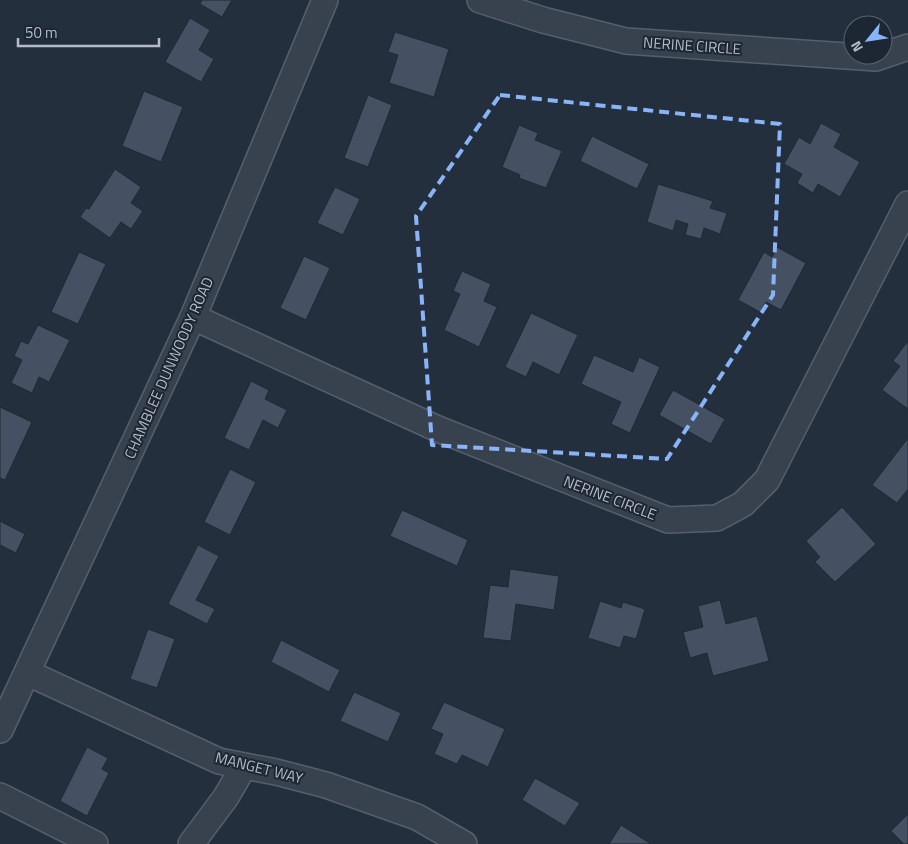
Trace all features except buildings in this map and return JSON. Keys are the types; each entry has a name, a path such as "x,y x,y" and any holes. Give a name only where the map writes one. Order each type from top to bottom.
{"street":[{"name":"CHAMBLEE DUNWOODY ROAD","path":"0,730 193,317 325,0"},
{"name":"NERINE CIRCLE","path":"480,0 543,20 626,42 876,58 906,53"},
{"name":"NERINE CIRCLE","path":"193,317 438,429 668,520 717,518 743,504 767,480 908,204"},
{"name":"MANGET WAY","path":"28,673 219,761 326,785 417,817 464,844"},
{"path":"192,844 226,797 244,766"},
{"path":"0,796 95,844"}],"highlighted area":[{"path":"500,95 780,124 773,295 667,459 432,445 416,216"}]}
